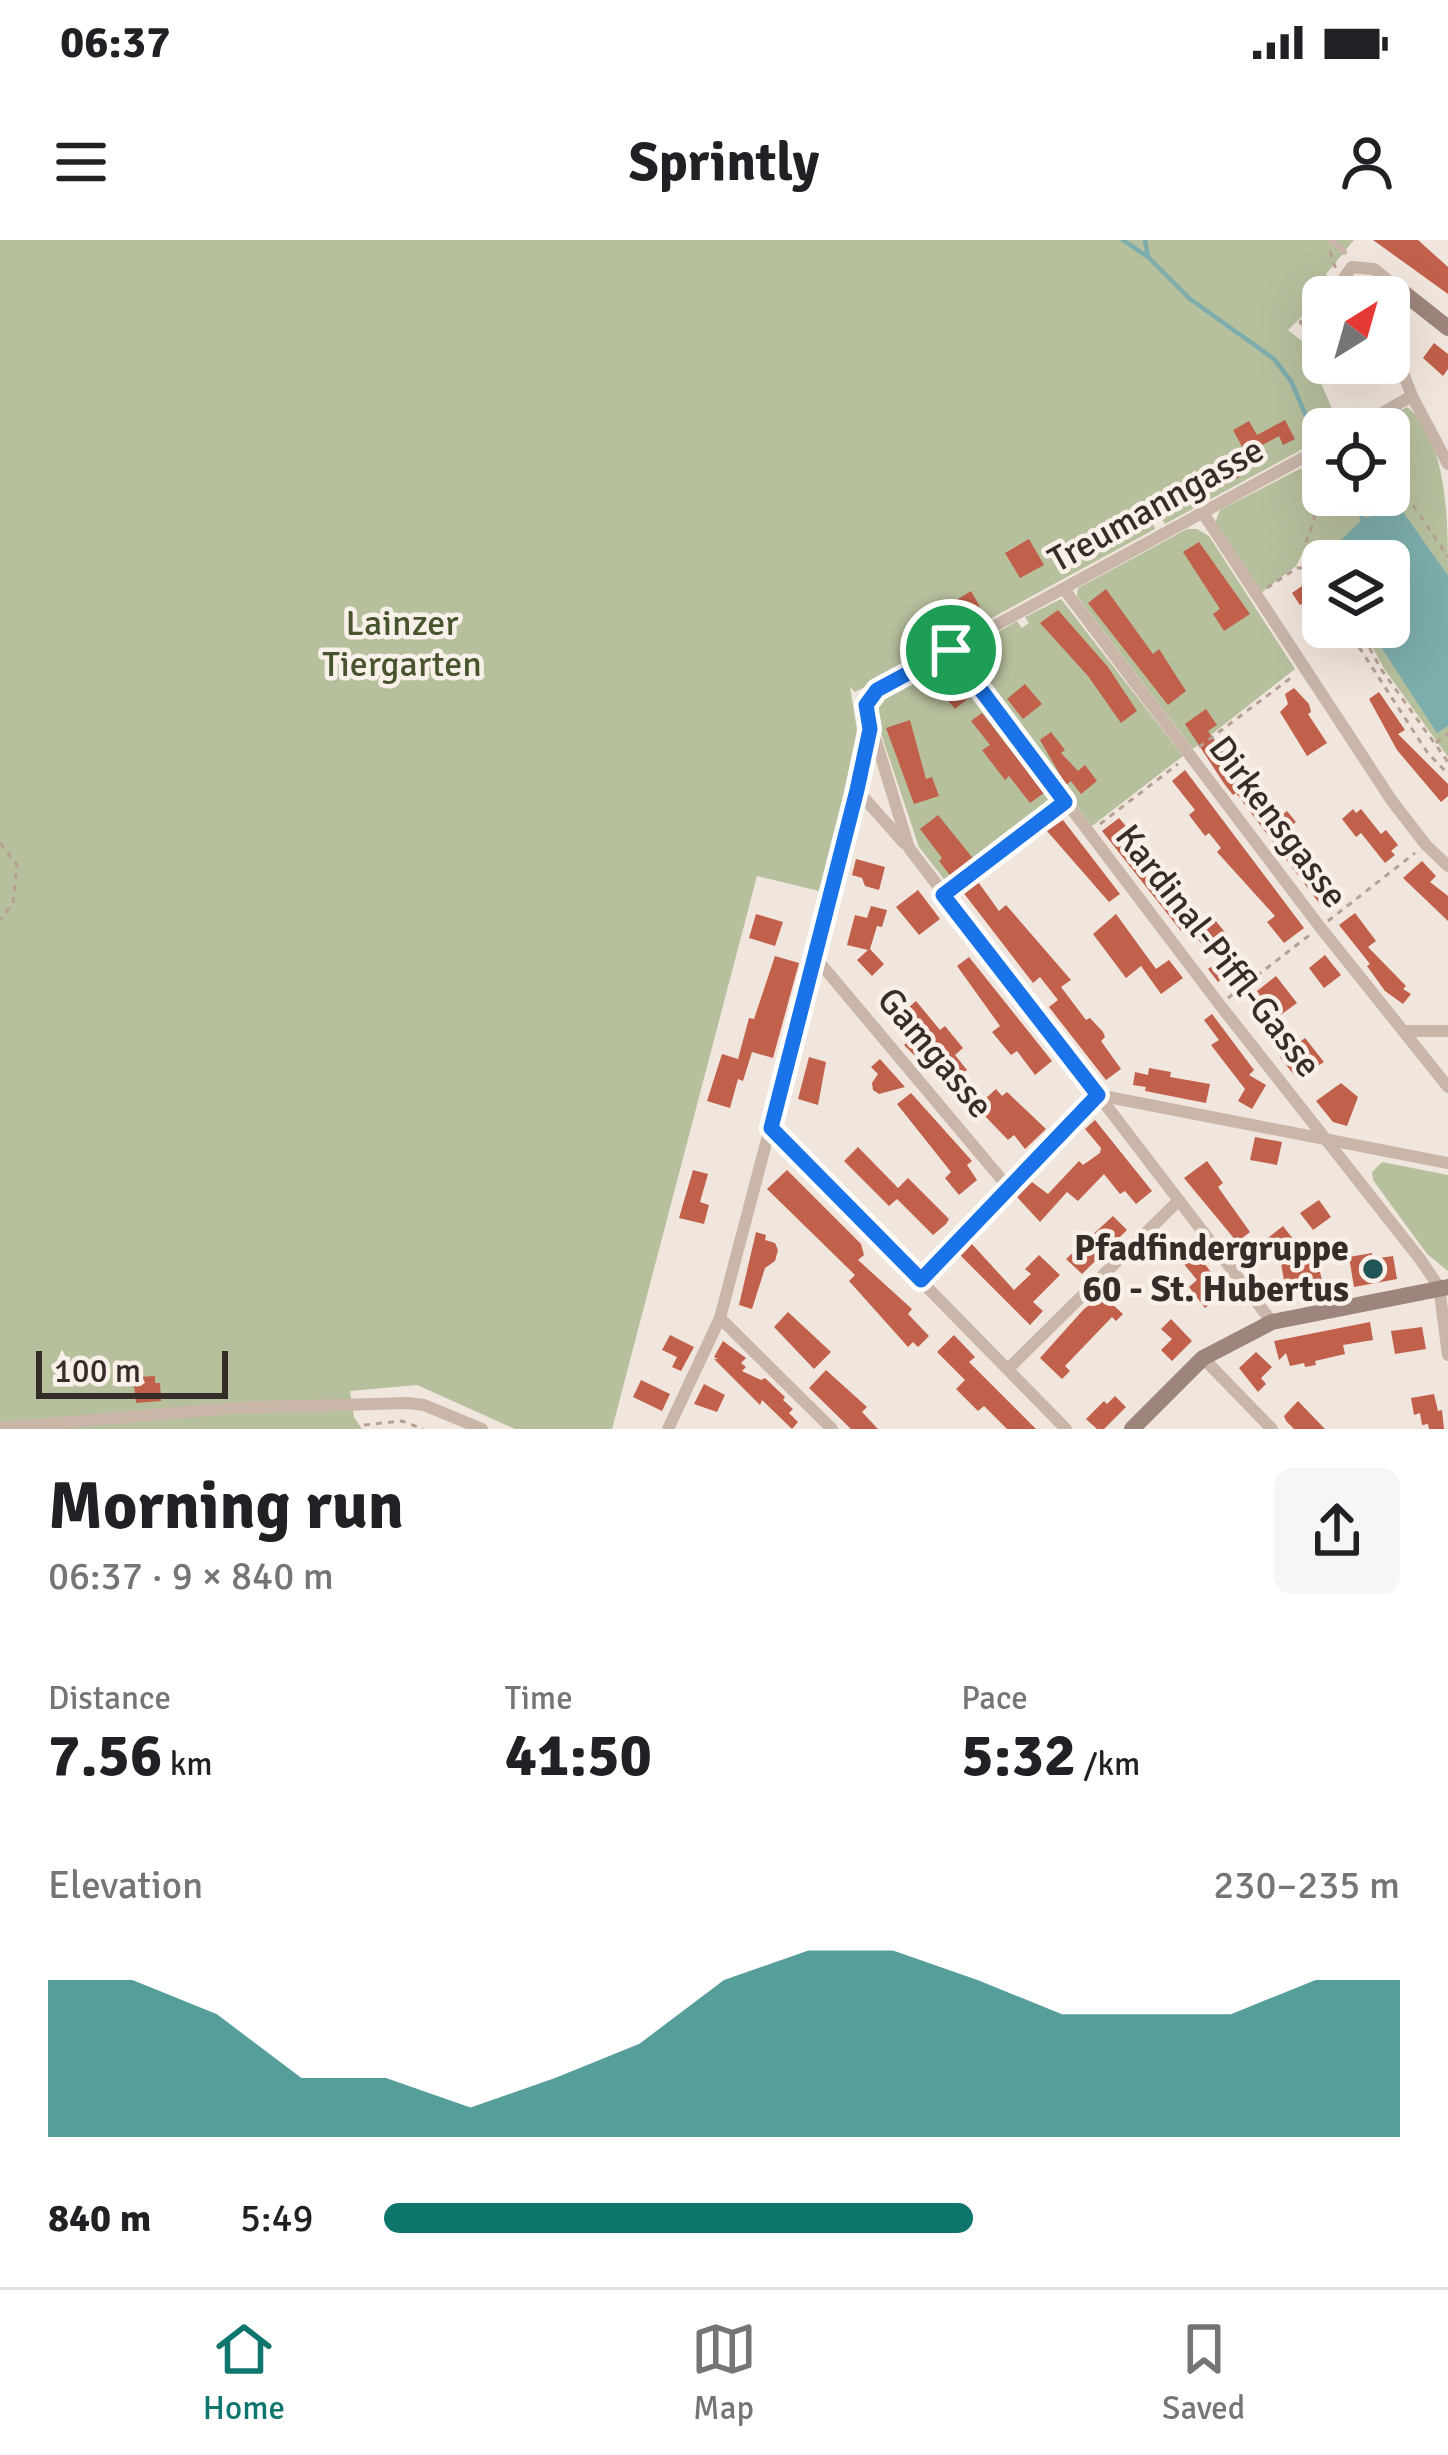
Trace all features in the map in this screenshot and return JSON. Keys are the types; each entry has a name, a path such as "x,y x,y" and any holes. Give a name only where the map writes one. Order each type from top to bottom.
{"street":[{"path":"1345,276 1352,267 1374,269 1383,276"},
{"path":"1410,297 1448,328"},
{"path":"1407,384 1448,464"},
{"path":"1392,408 1415,402"},
{"name":"Treumanngasse","path":"870,729 869,696 1302,459"},
{"path":"1203,513 1392,801 1448,866"},
{"name":"Dirkensgasse","path":"1064,590 1305,908 1448,1087"},
{"name":"Kardinal-Piffl-Gasse","path":"951,650 1443,1287"},
{"path":"668,1429 720,1318 870,729"},
{"path":"870,729 909,848"},
{"path":"857,790 909,848 1272,1322"},
{"name":"Gamgasse","path":"815,958 1008,1187"},
{"path":"1407,1031 1448,1031"},
{"path":"1098,1095 1448,1163"},
{"path":"921,1280 1098,1095"},
{"path":"771,1128 1066,1429"},
{"path":"1008,1369 1178,1201"},
{"path":"1132,1429 1203,1358 1272,1322 1443,1287 1448,1355"},
{"path":"720,1318 832,1429"},
{"path":"1203,1358 1272,1429"},
{"path":"0,1428 232,1408 408,1403 482,1429"}],"lane":[{"path":"1329,240 1344,252"}],"path":[{"path":"1329,240 1332,267 1337,271"},
{"path":"1410,500 1448,557"},
{"path":"1256,596 1302,568"},
{"path":"1360,648 1427,752 1448,774"},
{"path":"1370,648 1448,762"},
{"path":"1435,744 1448,733"},
{"path":"943,895 1065,802"},
{"path":"0,843 17,865 13,904 0,920"},
{"path":"364,1425 394,1421 423,1429"}],"green space":[{"name":"Lainzer Tiergarten","path":"0,240 1354,240 1327,276 1302,276 1302,316 1288,330 1302,341 1302,384 1321,384 1332,408 1302,408 1302,449 1165,524 1161,518 1153,522 1155,529 869,685 855,692 850,687 857,730 823,892 757,876 612,1429 515,1429 417,1385 350,1391 354,1417 362,1429 0,1429"},
{"path":"1410,410 1421,421 1438,461 1446,508 1448,575 1406,516 1410,516"},
{"path":"1302,468 1302,516 1384,516 1348,540 1302,540 1296,566 1261,593 1215,523 1220,510"},
{"path":"1187,529 1209,536 1295,669 1193,749 1077,596 1078,588"},
{"path":"1061,599 1183,756 1092,826 962,654 1017,621 1022,628 1029,623 1025,617"},
{"path":"1373,648 1382,648 1438,732 1448,726 1448,757"},
{"path":"943,661 951,663 1059,804 950,887 919,847 873,710 883,694"},
{"path":"1382,1162 1448,1175 1448,1271 1427,1254 1373,1180 1372,1172"}],"water":[{"path":"1406,516 1448,575 1448,726 1437,733 1382,648 1410,648 1410,540 1341,540 1363,519"}],"building":[{"path":"1373,240 1418,240 1448,267 1448,294"},
{"path":"1434,343 1448,354 1443,376 1423,358"},
{"path":"1285,420 1295,439 1283,445 1279,436 1246,454 1233,430 1249,421 1257,435"},
{"path":"1234,459 1243,475 1152,523 1147,514 1187,484 1183,478 1205,467 1209,473"},
{"path":"1029,539 1044,565 1020,578 1005,553"},
{"path":"1199,542 1250,614 1224,631 1213,614 1220,609 1183,552"},
{"path":"1302,586 1302,604 1300,605 1292,593"},
{"path":"1106,589 1153,654 1159,649 1186,691 1168,705 1088,603"},
{"path":"971,591 980,607 931,638 921,622"},
{"path":"1058,610 1108,667 1137,711 1121,723 1088,676 1040,623"},
{"path":"949,669 971,696 955,709 933,682"},
{"path":"1025,684 1042,704 1023,719 1007,699"},
{"path":"1294,688 1309,704 1308,714 1327,743 1307,756 1280,712 1288,704 1285,694"},
{"path":"1379,692 1405,730 1398,734 1448,784 1448,796 1441,802 1397,750 1369,699"},
{"path":"1206,709 1217,725 1208,731 1234,767 1240,763 1253,781 1247,785 1275,820 1287,811 1296,822 1282,832 1305,861 1311,856 1337,895 1322,907 1236,793 1225,785 1185,724"},
{"path":"982,713 1044,793 1030,803 982,750 990,745 971,721"},
{"path":"910,720 926,779 932,777 939,796 914,804 886,728"},
{"path":"1051,732 1065,750 1061,753 1078,771 1085,765 1097,781 1081,794 1071,781 1066,785 1040,740"},
{"path":"1185,770 1304,928 1284,943 1267,922 1275,916 1189,815 1195,810 1172,781"},
{"path":"1353,809 1356,813 1361,809 1381,834 1386,830 1398,845 1385,863 1361,833 1356,837 1342,819"},
{"path":"938,815 976,862 968,868 999,911 1006,905 1071,980 1061,987 1086,1020 1090,1018 1103,1032 1101,1041 1121,1069 1106,1080 1049,1007 1058,1000 1040,977 1033,983 939,861 942,858 920,829"},
{"path":"1119,818 1205,928 1215,920 1228,936 1214,947 1208,941 1201,943 1187,926 1181,931 1102,831"},
{"path":"1063,820 1120,894 1109,902 1047,831"},
{"path":"856,859 885,867 879,890 852,875"},
{"path":"1422,861 1436,876 1430,882 1448,896 1448,921 1403,878"},
{"path":"918,890 940,919 919,935 896,907"},
{"path":"871,906 887,910 870,949 884,964 872,976 857,960 868,950 847,945 855,915 867,918"},
{"path":"1355,913 1376,941 1368,947 1411,994 1403,1004 1385,991 1339,925"},
{"path":"756,914 783,922 775,946 749,938"},
{"path":"1116,914 1156,969 1169,960 1183,978 1161,994 1141,966 1126,978 1093,934"},
{"path":"1230,953 1246,975 1230,987 1223,978 1218,982 1208,969"},
{"path":"1325,955 1341,975 1324,988 1309,968"},
{"path":"775,956 799,963 773,1058 752,1052 730,1108 707,1101 722,1054 738,1059"},
{"path":"969,957 1052,1061 1035,1075 1017,1051 1011,1055 992,1032 1000,1026 957,966"},
{"path":"1276,976 1297,1003 1275,1019 1257,991"},
{"path":"916,1001 963,1048 955,1055 967,1070 957,1077 929,1042 914,1055 904,1045 923,1030 906,1010"},
{"path":"1212,1014 1254,1070 1249,1075 1266,1085 1252,1109 1238,1101 1245,1089 1211,1045 1219,1040 1204,1020"},
{"path":"1305,1038 1324,1062 1297,1079 1280,1057"},
{"path":"809,1057 826,1062 818,1105 798,1099"},
{"path":"880,1059 905,1087 879,1094 873,1090 878,1074 871,1067"},
{"path":"1149,1068 1210,1084 1206,1103 1133,1085 1135,1072 1148,1075"},
{"path":"1341,1083 1358,1097 1347,1126 1333,1122 1316,1101"},
{"path":"996,1089 1002,1096 1007,1092 1046,1129 1025,1149 1014,1135 1008,1140 982,1113 991,1105 985,1099"},
{"path":"911,1093 972,1161 967,1165 977,1180 959,1195 945,1178 951,1172 897,1104"},
{"path":"1095,1120 1152,1191 1136,1204 1125,1191 1120,1194 1104,1174 1078,1201 1067,1192 1040,1222 1017,1197 1032,1182 1048,1194 1079,1161 1083,1165 1100,1153 1085,1129"},
{"path":"1255,1137 1282,1142 1277,1165 1250,1160"},
{"path":"858,1147 898,1188 908,1178 949,1219 946,1224 933,1235 897,1199 889,1206 844,1161"},
{"path":"1207,1161 1223,1183 1218,1187 1250,1232 1237,1242 1184,1178"},
{"path":"693,1170 708,1174 700,1202 709,1205 704,1224 679,1218"},
{"path":"787,1170 861,1244 864,1255 858,1260 912,1309 908,1314 929,1336 918,1347 913,1342 908,1347 849,1281 855,1275 767,1189"},
{"path":"1319,1200 1331,1217 1313,1230 1300,1213"},
{"path":"1113,1216 1127,1230 1082,1274 1066,1259"},
{"path":"1283,1226 1297,1244 1279,1259 1277,1248 1273,1252 1264,1241"},
{"path":"756,1232 766,1235 765,1240 775,1243 778,1250 775,1261 765,1268 752,1309 739,1305"},
{"path":"1189,1242 1226,1293 1205,1308 1189,1287 1197,1280 1175,1253"},
{"path":"971,1243 1014,1290 1031,1274 1025,1269 1039,1255 1060,1275 1033,1302 1043,1311 1030,1325 960,1255"},
{"name":"Pfadfindergruppe 60 - St. Hubertus","path":"1372,1253 1373,1259 1393,1256 1397,1279 1354,1287 1349,1257"},
{"path":"1317,1258 1322,1281 1290,1287 1288,1279 1284,1280 1281,1264"},
{"path":"1102,1295 1123,1314 1116,1321 1112,1317 1065,1366 1070,1371 1062,1379 1040,1358"},
{"path":"788,1312 831,1352 814,1369 774,1327"},
{"path":"1171,1319 1192,1341 1172,1361 1161,1350 1172,1339 1161,1329"},
{"path":"1370,1322 1373,1340 1343,1345 1345,1354 1305,1367 1304,1363 1290,1366 1286,1353 1279,1360 1274,1341"},
{"path":"1422,1327 1426,1349 1395,1354 1391,1331"},
{"path":"670,1335 694,1347 681,1371 672,1367 677,1357 662,1350"},
{"path":"954,1335 975,1357 969,1362 1036,1429 1007,1429 984,1406 978,1411 956,1389 965,1380 937,1352"},
{"path":"723,1341 746,1358 742,1371 765,1378 785,1397 793,1409 789,1413 798,1422 792,1429 714,1359"},
{"path":"1256,1352 1272,1367 1261,1378 1266,1384 1258,1392 1239,1368"},
{"path":"826,1370 867,1407 862,1412 878,1429 851,1429 809,1388"},
{"path":"155,1376 161,1401 136,1403 138,1377"},
{"path":"641,1380 670,1394 662,1411 633,1397"},
{"path":"704,1384 725,1395 717,1412 694,1404"},
{"path":"1434,1394 1444,1429 1429,1429 1428,1424 1422,1425 1420,1413 1414,1415 1411,1398"},
{"path":"1115,1396 1126,1407 1104,1429 1097,1429 1086,1419"},
{"path":"1298,1401 1325,1429 1294,1429 1286,1421 1284,1416"}],"waterway":[{"path":"1123,240 1148,257 1190,299 1274,359 1303,408"},
{"path":"1145,240 1148,257"}],"place":[{"name":"Pfadfindergruppe 60 - St. Hubertus","path":"1373,1269"}],"route":[{"path":"951,650 1065,802 943,895 1098,1095 921,1280 771,1128 857,790 870,729 869,696 951,650"}]}
